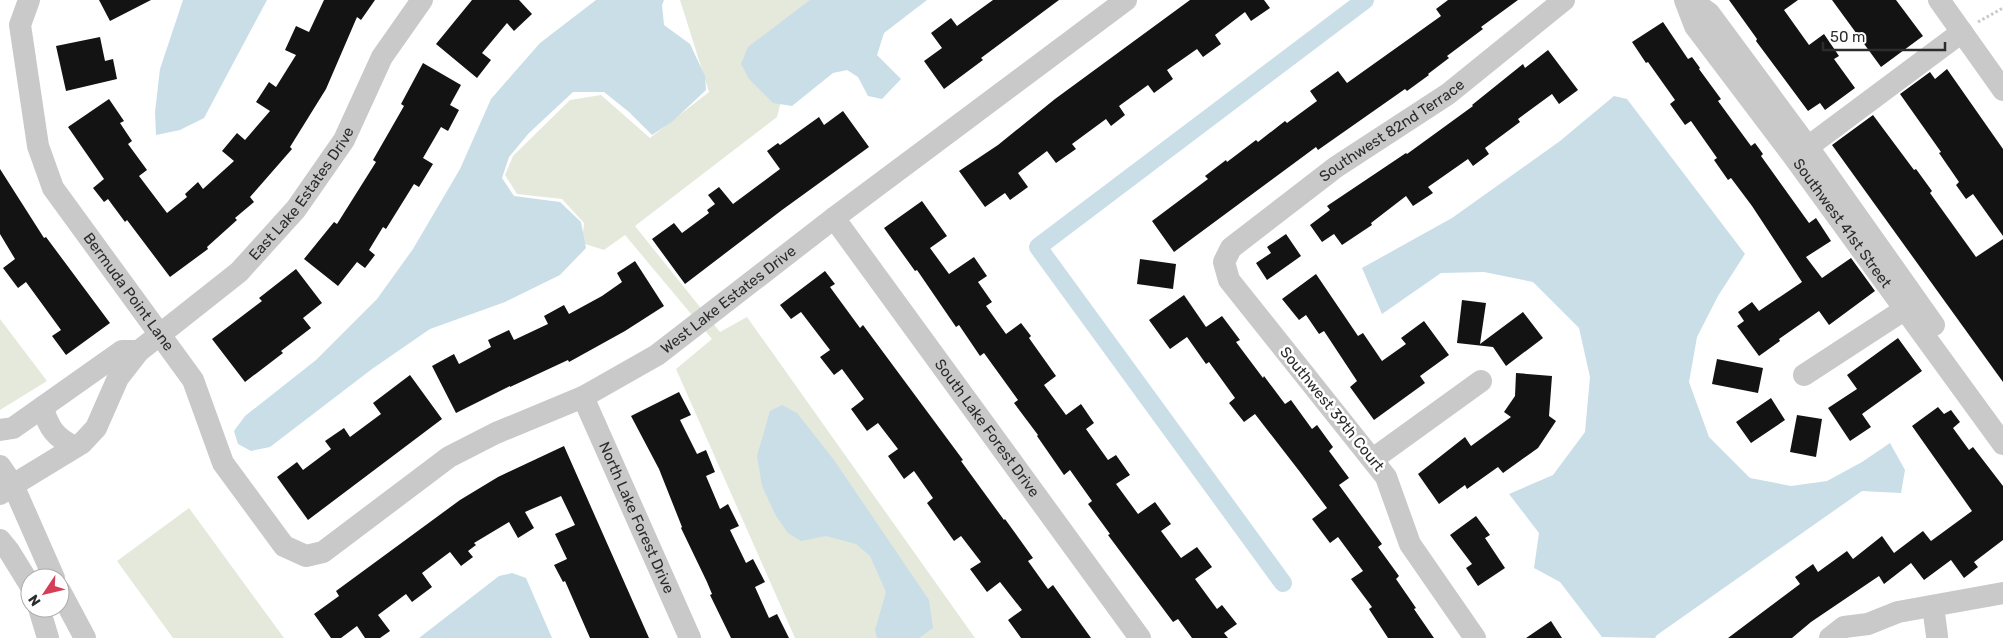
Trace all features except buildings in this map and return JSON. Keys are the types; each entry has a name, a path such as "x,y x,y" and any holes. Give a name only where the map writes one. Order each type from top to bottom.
{"street":[{"name":"Bermuda Point Lane","path":"29,0 20,25 38,146 53,188 193,380 223,464 284,546 306,556"},
{"name":"East Lake Estates Drive","path":"6,490 82,443 96,428 118,378 138,351 238,272 296,209 344,140 382,57 422,0"},
{"name":"West Lake Estates Drive","path":"306,556 323,552 449,457 496,433 583,397 657,355 834,218 1126,0"},
{"name":"Southwest 82nd Terrace","path":"1224,262 1231,248 1336,166 1448,94 1564,0"},
{"name":"Southwest 41st Street","path":"1685,0 1695,26 1801,152"},
{"name":"Southwest 41st Street","path":"1690,0 1709,13 1801,152 1911,306 2003,444"},
{"path":"1938,0 2003,90"},
{"path":"1801,152 1962,32"},
{"name":"South Lake Forest Drive","path":"834,218 1140,638"},
{"name":"Southwest 39th Court","path":"1224,262 1228,280 1386,477 1410,544 1475,638"},
{"name":"Southwest 41st Street","path":"1911,306 2003,418"},
{"path":"1804,375 1911,306"},
{"name":"East Lake Estates Drive","path":"0,430 13,428 122,351 138,351"},
{"path":"1373,459 1481,381"},
{"name":"North Lake Forest Drive","path":"583,397 690,638"},
{"path":"42,407 46,421 54,434 75,447"},
{"path":"0,466 6,490 49,568"},
{"path":"0,540 20,569"},
{"path":"1830,638 1844,627 1862,631 1898,612 2003,593"},
{"path":"1933,606 1938,637"},
{"path":"70,610 85,638"},
{"path":"42,618 48,638"}],"path":[{"path":"1962,32 2003,8"}],"shaded area":[{"path":"680,0 919,0 781,101 777,117 635,226 720,332 747,317 975,638 795,638 676,369 712,339 625,235 604,250 582,243 584,223 562,199 517,194 505,175 513,156 570,100 601,95 650,138 709,92"},
{"path":"0,319 47,381 0,410"},
{"path":"189,508 284,638 173,638 117,561"}],"water":[{"path":"183,0 267,0 204,118 180,130 156,135 155,112 160,69"},
{"path":"596,0 664,0 662,5 664,25 690,44 705,76 706,90 673,121 652,135 629,112 604,92 573,92 529,133 509,157 502,178 514,196 560,202 581,222 586,248 560,275 505,302 430,329 372,369 270,447 251,451 238,444 234,431 245,416 316,360 377,299 413,249 460,169 491,99 540,43"},
{"path":"810,0 927,0 884,33 877,55 901,79 882,99 868,96 858,77 847,70 833,73 792,106 773,103 749,79 741,64 748,47"},
{"path":"1614,96 1627,99 1745,254 1718,296 1697,337 1689,382 1709,437 1750,478 1791,486 1827,481 1862,462 1890,443 1905,470 1901,493 1862,491 1655,638 1602,637 1560,582 1534,568 1539,533 1509,494 1553,475 1585,432 1590,377 1579,328 1533,282 1484,272 1441,273 1382,314 1362,268 1452,218 1560,141"},
{"path":"782,405 797,413 834,460 929,600 933,628 919,638 877,638 875,630 886,592 870,556 856,544 826,536 801,541 788,533 776,516 762,486 757,456 770,411"},
{"path":"512,573 526,578 552,638 419,638 499,576"}],"waterway":[{"path":"1283,583 1038,247 1365,0"}]}
